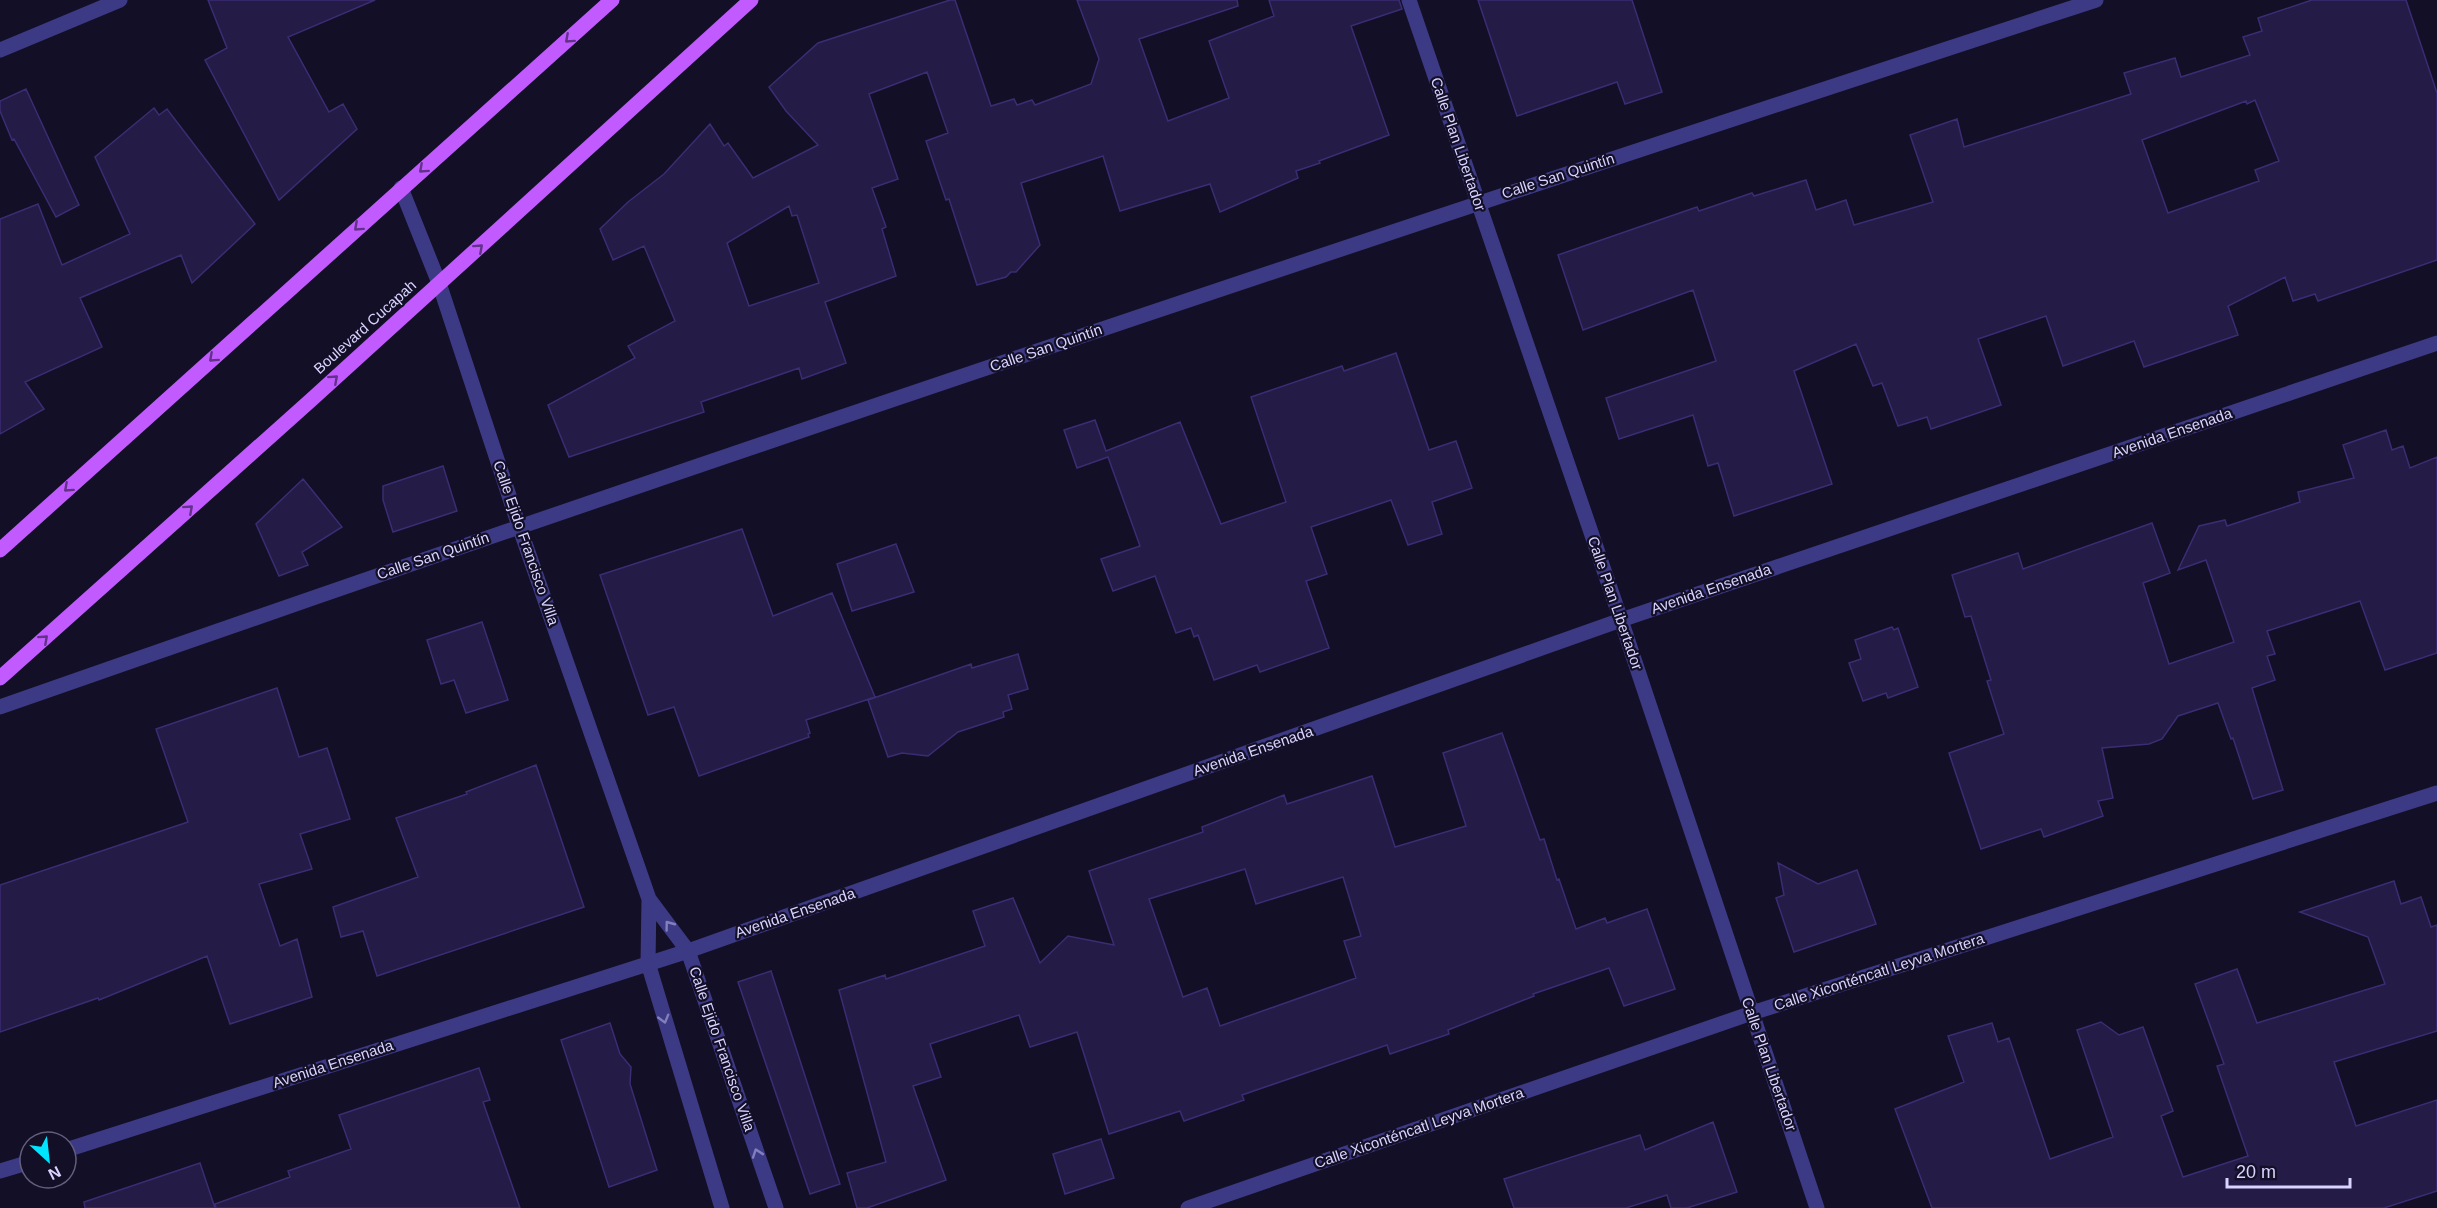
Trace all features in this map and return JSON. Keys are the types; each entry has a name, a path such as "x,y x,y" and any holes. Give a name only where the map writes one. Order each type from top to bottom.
{"main road":[{"path":"0,550 612,0"},
{"name":"Boulevard Cucapah","path":"0,678 748,3"}],"street":[{"path":"0,50 120,0"},
{"path":"748,3 762,0"},
{"name":"Calle Plan Libertador","path":"1409,0 1621,620 1817,1208"},
{"name":"Calle San Quintín","path":"0,707 519,526 1477,202 2096,0"},
{"name":"Calle Ejido Francisco Villa","path":"401,188 439,284 519,526 649,899 688,951 776,1208"},
{"name":"Avenida Ensenada","path":"78,1146 688,951 1621,620 2437,343"},
{"name":"Calle Xiconténcatl Leyva Mortera","path":"1188,1208 1752,1013 2437,793"},
{"name":"Calle Ejido Francisco Villa","path":"649,899 648,963 722,1208"},
{"path":"0,1171 18,1165"}],"building":[{"path":"208,0 375,0 288,37 329,112 343,104 357,129 279,200 205,60 227,48"},
{"path":"955,0 991,106 1014,99 1017,105 1032,100 1035,105 1091,84 1099,59 1077,0 1237,0 1238,6 1139,39 1168,121 1229,98 1209,41 1274,16 1269,0 1399,0 1402,9 1351,26 1389,135 1296,171 1298,178 1220,212 1210,184 1120,211 1103,156 1021,183 1040,245 1016,272 977,285 949,199 946,200 926,141 948,133 927,72 869,94 898,179 872,188 886,227 882,229 896,276 825,302 846,363 802,379 799,368 701,402 704,412 569,457 548,405 635,358 628,346 675,321 644,246 613,260 600,229 628,202 664,174 710,124 724,146 728,143 753,178 818,145 786,111 769,87 818,43","holes":["789,206 792,216 797,215 819,283 749,306 727,243"]},
{"path":"1478,0 1632,0 1662,92 1625,104 1617,82 1517,116"},
{"path":"2312,0 2406,0 2437,93 2437,260 2318,301 2315,294 2293,301 2285,277 2228,306 2238,335 2144,367 2134,341 2063,366 2046,316 1978,339 2001,405 1931,429 1927,417 1898,426 1882,383 1873,386 1856,344 1794,371 1832,484 1734,516 1718,463 1708,466 1693,415 1619,439 1606,398 1716,361 1693,290 1583,330 1558,255 1697,207 1699,211 1752,193 1754,196 1806,180 1816,210 1846,200 1854,225 1933,202 1910,135 1957,119 1964,147 2131,94 2124,73 2175,58 2181,77 2250,55 2243,37 2262,31 2258,18","holes":["2255,100 2279,161 2255,170 2259,181 2168,213 2142,140 2246,101 2247,104"]},
{"path":"26,89 79,205 56,217 14,139 12,140 0,111 0,101"},
{"path":"154,108 159,115 167,109 255,224 192,283 181,255 80,298 102,347 25,382 44,409 0,434 0,219 38,204 62,265 130,234 95,157"},
{"path":"1396,353 1429,450 1456,441 1472,488 1432,502 1442,534 1408,545 1391,500 1311,527 1327,574 1306,581 1329,648 1260,672 1257,665 1214,680 1198,635 1194,637 1191,628 1176,633 1155,576 1113,591 1101,559 1140,546 1108,457 1077,468 1064,430 1095,420 1106,451 1180,422 1221,524 1286,502 1251,397 1342,366 1344,371"},
{"path":"2386,430 2392,450 2403,446 2410,468 2437,457 2437,653 2385,670 2360,601 2267,631 2275,654 2267,656 2275,680 2252,688 2283,790 2253,799 2233,738 2231,739 2218,703 2178,716 2162,739 2149,744 2102,748 2113,798 2098,801 2103,816 2044,837 2041,829 1981,849 1949,753 2004,734 1987,681 1991,680 1971,616 1965,617 1952,575 2018,553 2023,569 2152,523 2170,573 2143,583 2169,664 2234,642 2206,560 2178,570 2199,526 2225,520 2227,526 2300,502 2298,492 2354,478 2343,445"},
{"path":"443,466 457,511 393,532 383,500 383,486"},
{"path":"303,479 342,527 302,552 308,565 279,576 256,524"},
{"path":"742,529 773,616 832,593 875,697 806,720 809,737 699,776 674,707 648,715 600,575"},
{"path":"896,544 914,592 852,611 837,564"},
{"path":"482,622 508,700 466,713 454,680 441,684 427,640"},
{"path":"1892,627 1894,630 1898,628 1918,687 1888,698 1886,693 1863,701 1849,663 1861,659 1855,640"},
{"path":"1018,654 1028,689 1008,695 1012,709 1003,712 1004,717 958,732 928,756 902,753 888,757 868,700 971,664 972,668"},
{"path":"277,688 299,757 327,748 350,819 300,834 312,869 259,884 280,946 297,939 312,997 230,1024 207,956 99,1000 98,998 0,1032 0,885 188,822 156,729"},
{"path":"1502,733 1540,840 1544,839 1576,929 1605,918 1607,923 1647,909 1675,989 1624,1006 1609,968 1533,994 1534,996 1448,1030 1449,1034 1390,1054 1387,1045 1242,1095 1244,1100 1184,1121 1180,1111 1109,1134 1077,1032 1030,1047 1019,1015 930,1044 941,1077 913,1086 946,1180 867,1208 857,1208 847,1173 886,1162 839,990 885,975 886,979 985,946 973,911 1013,898 1040,963 1068,936 1114,945 1089,871 1203,832 1202,827 1284,795 1287,804 1372,776 1395,847 1466,826 1443,753","holes":["1245,869 1256,904 1343,877 1361,936 1344,941 1356,978 1220,1026 1207,988 1183,997 1149,899"]},
{"path":"536,765 584,907 377,976 363,931 341,937 333,907 418,877 396,818 467,794 466,792"},
{"path":"1778,863 1818,884 1857,870 1876,924 1794,952 1776,898 1784,895"},
{"path":"2394,881 2401,904 2421,897 2431,927 2437,925 2437,1031 2334,1062 2356,1126 2437,1100 2437,1191 2384,1208 1932,1208 1895,1109 1964,1082 1948,1036 1992,1023 1998,1042 2009,1038 2050,1159 2113,1137 2077,1030 2101,1022 2119,1035 2143,1027 2173,1111 2161,1116 2183,1177 2248,1156 2217,1066 2224,1064 2195,984 2237,969 2257,1023 2385,984 2368,937 2300,912"},
{"path":"771,971 840,1184 810,1194 738,982"},
{"path":"610,1023 620,1054 631,1067 630,1084 657,1170 609,1187 561,1040"},
{"path":"479,1068 490,1100 483,1102 520,1208 216,1208 215,1204 290,1177 288,1171 351,1149 339,1115"},
{"path":"1713,1122 1737,1192 1687,1208 1671,1208 1667,1195 1626,1208 1514,1208 1504,1179 1640,1135 1645,1150"},
{"path":"1101,1139 1114,1178 1065,1194 1053,1154"},
{"path":"200,1163 215,1208 85,1208 84,1202"}]}
